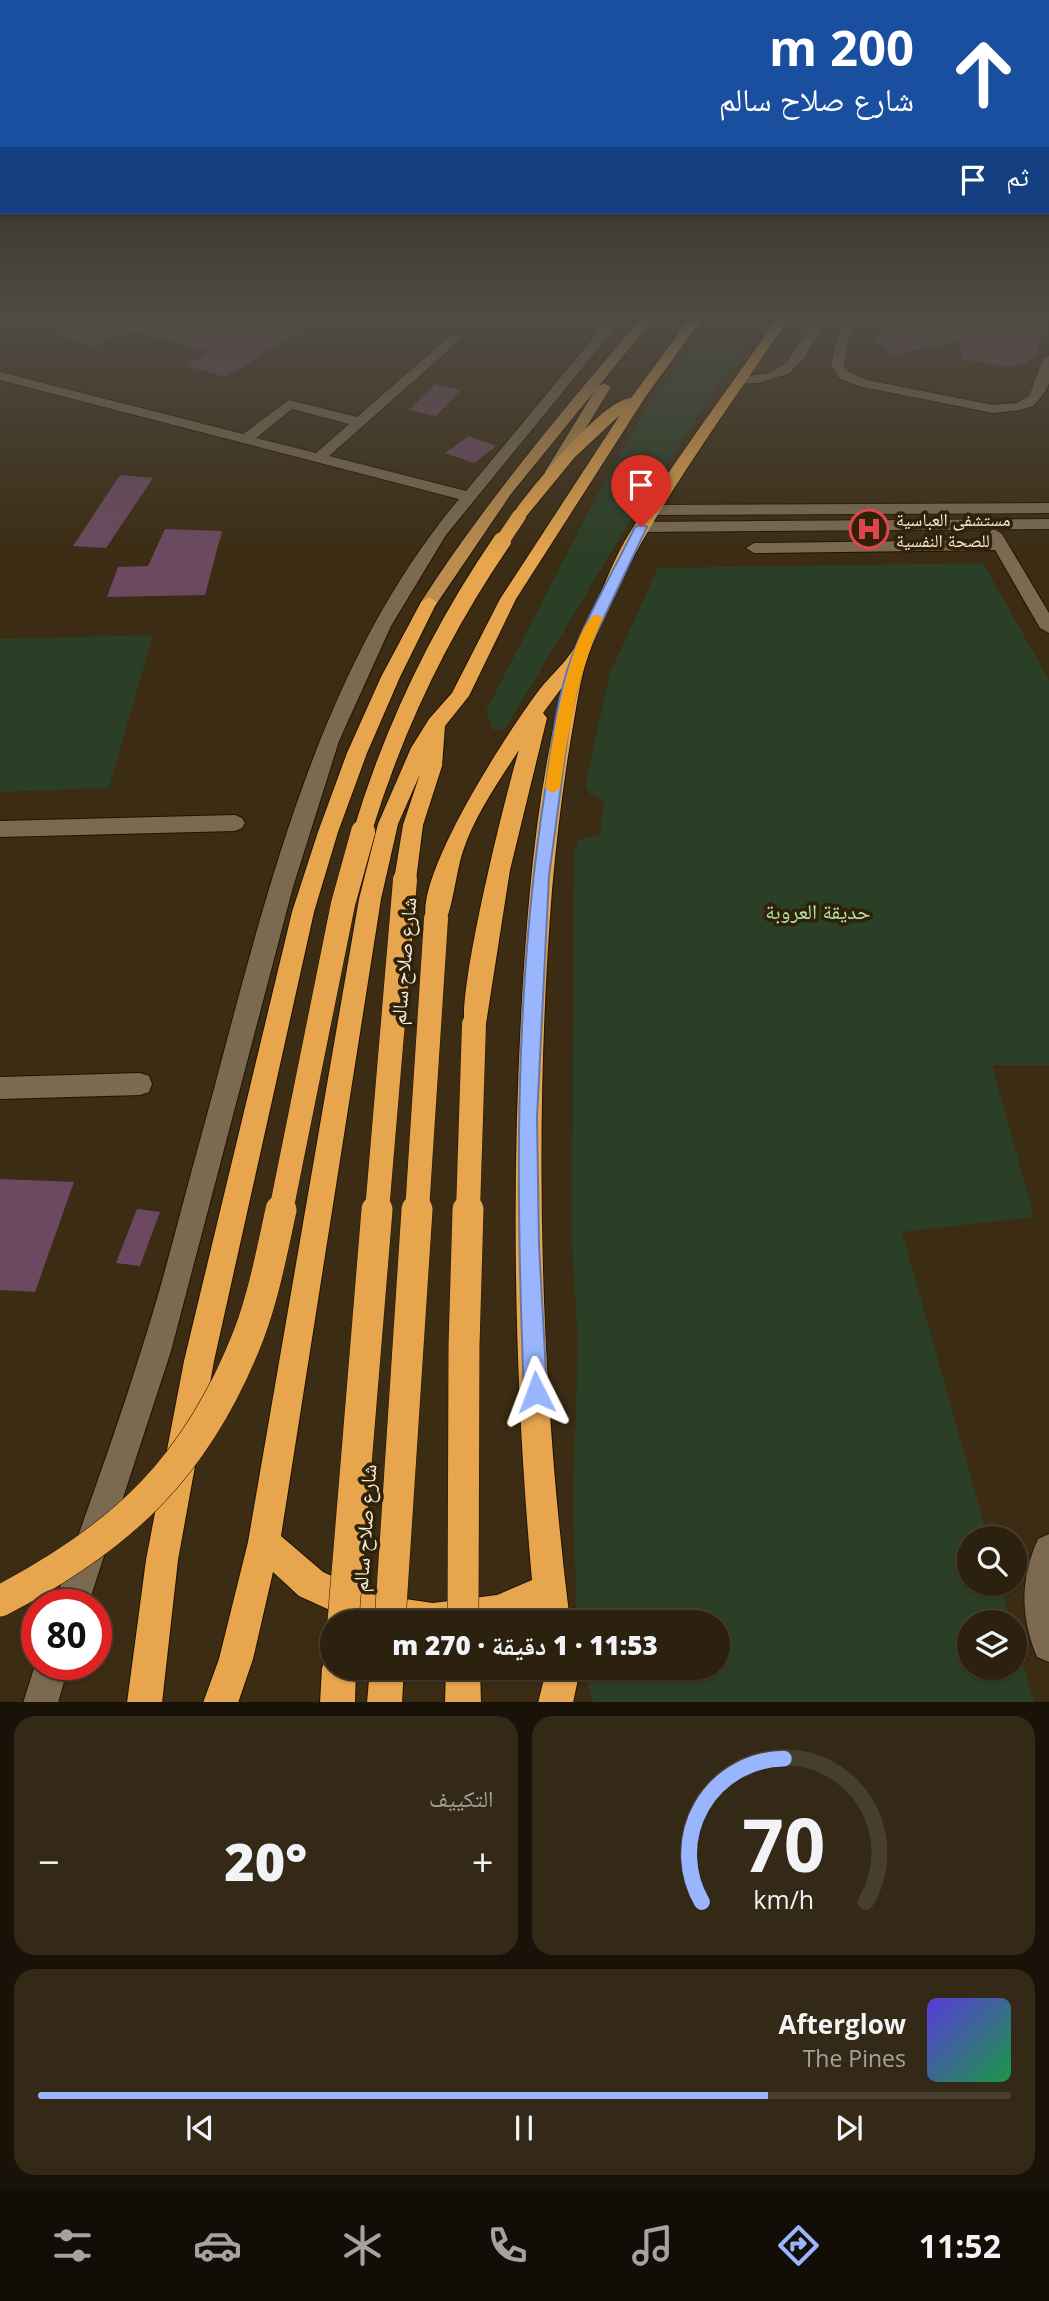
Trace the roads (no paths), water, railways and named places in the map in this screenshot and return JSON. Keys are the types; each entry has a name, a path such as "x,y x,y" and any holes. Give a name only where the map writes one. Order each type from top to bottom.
{"highway":[{"path":"0,1601 60,1570 91,1549 137,1510 192,1448 227,1390 244,1352 263,1292 350,875 402,726 442,639 480,573 519,516 552,472 606,419 637,397"},
{"path":"220,1702 249,1613 264,1542 375,871 396,803 421,748 436,724 460,696 508,599 638,397"},
{"name":"شارع صلاح سالم","path":"391,1610 436,919 443,881 469,816 499,763 545,695 579,655 641,527 729,397"},
{"path":"144,1702 162,1560 200,1361 303,912 323,842 357,750 380,696 429,602"},
{"path":"552,1610 529,1257 528,1118 541,876 563,719 579,655"},
{"path":"463,1610 464,1346 474,1024 485,932 504,839 545,695"},
{"name":"شارع صلاح سالم","path":"344,1610 405,880 413,825 432,766 436,724"},
{"path":"264,1542 311,1584 369,1611 433,1620 446,1619 498,1612 549,1589"},
{"path":"337,1702 339,1680"},
{"path":"384,1702 386,1680"},
{"path":"463,1680 463,1702"}],"main road":[{"path":"429,602 493,506 582,397"},
{"path":"552,472 597,397"}],"lane":[{"path":"84,397 467,496"},
{"path":"320,457 387,397"},
{"path":"76,1589 156,1351 282,887 321,764 355,680 382,626 439,533 550,397"},
{"path":"935,397 993,409 1030,403 1038,397"},
{"path":"246,439 289,404 359,422"},
{"path":"652,510 1049,508"},
{"path":"641,527 1049,524"},
{"path":"989,526 1049,628"},
{"path":"754,548 1000,545"},
{"path":"0,829 235,823"},
{"path":"0,1087 140,1084"},
{"path":"1049,1550 1041,1587 1042,1622 1049,1645"},
{"path":"40,1702 47,1680"}],"place":[{"name":"مستشفى العباسية للصحة النفسية","path":"869,529"}],"park label":[{"name":"حديقة العروبة","path":"818,911"}]}
